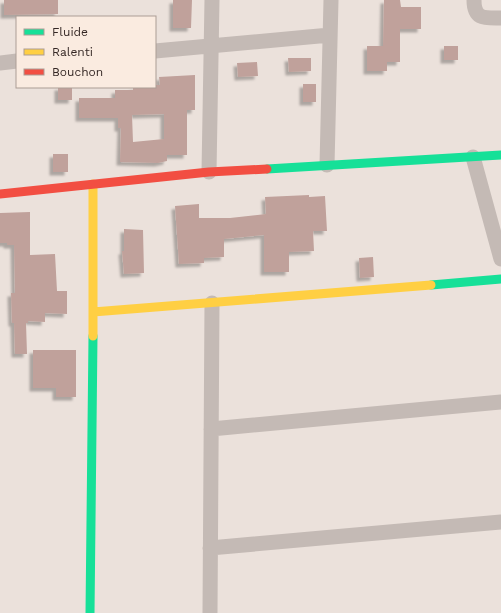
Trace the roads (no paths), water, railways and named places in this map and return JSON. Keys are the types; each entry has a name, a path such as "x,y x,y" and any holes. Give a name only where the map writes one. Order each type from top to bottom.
{"street":[{"path":"209,172 212,0"},
{"path":"327,166 331,0"},
{"path":"474,0 475,11 478,14 483,17 501,18"},
{"path":"156,51 330,35"},
{"path":"0,63 16,61"},
{"path":"0,194 209,172 501,155"},
{"path":"473,157 501,259"},
{"path":"90,613 93,184"},
{"path":"93,312 501,279"},
{"path":"210,613 212,303"},
{"path":"211,429 501,402"},
{"path":"210,548 501,522"}]}
